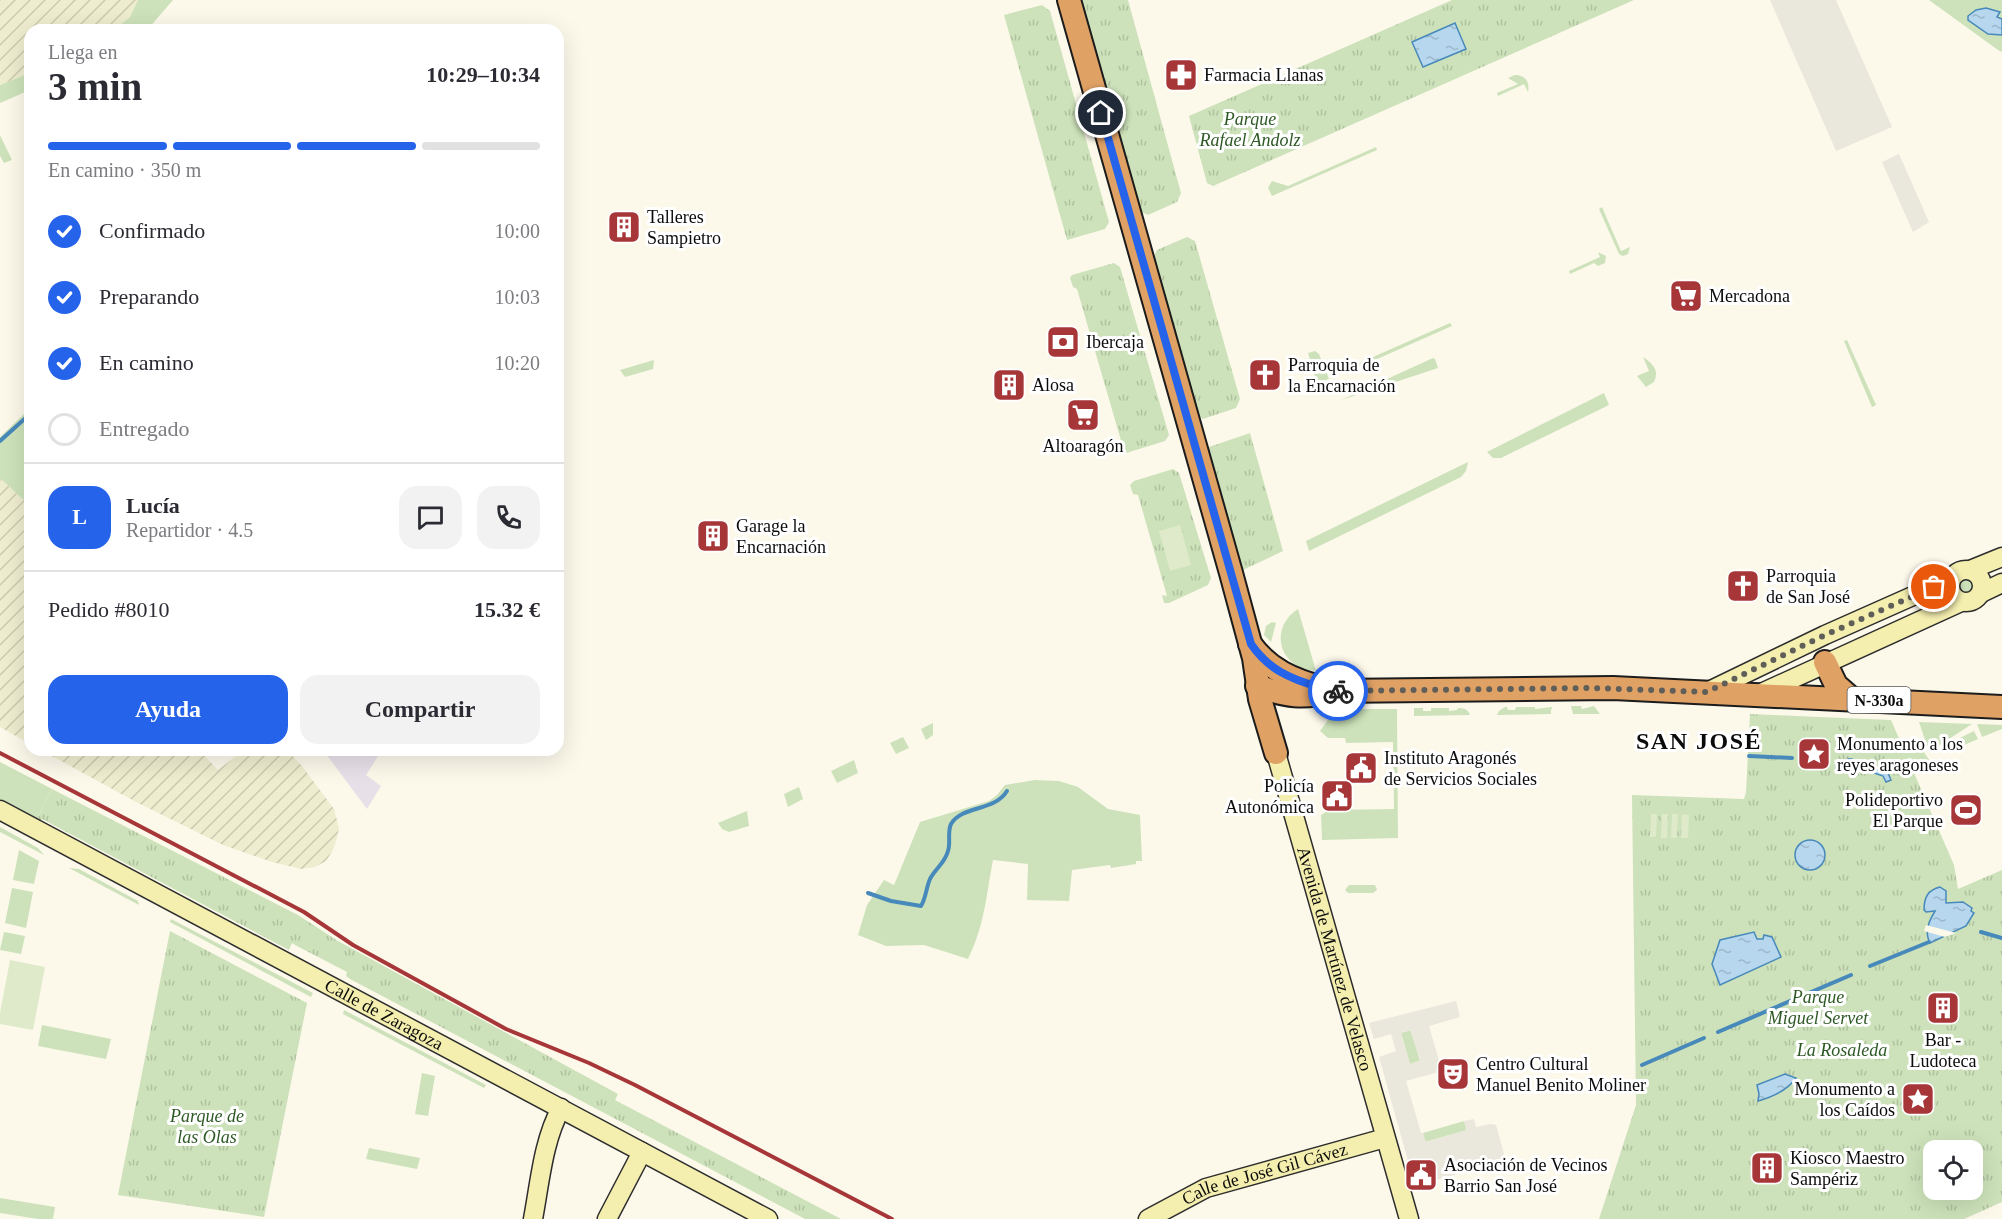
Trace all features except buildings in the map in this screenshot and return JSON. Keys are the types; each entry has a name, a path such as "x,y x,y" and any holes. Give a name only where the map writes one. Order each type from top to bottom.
{"highway":[{"name":"Avenida de Martínez de Velasco","path":"1058,0 1208,534 1248,669 1259,693"},
{"name":"Avenida de Martínez de Velasco","path":"1069,0 1251,644 1259,693 1276,753"},
{"path":"1251,644 1272,667 1306,690"},
{"path":"1825,662 1836,685 1852,699"},
{"name":"N-330a","path":"1259,693 1306,690 1591,688 2002,707"},
{"name":"N-330a","path":"1276,753 1280,724 1285,711 1306,690"}],"main road":[{"path":"1707,692 1825,635 1951,579 1957,572 1970,570 2002,557"},
{"path":"1970,570 1981,579 1981,593"},
{"path":"1951,579 1951,593 1961,602"},
{"path":"1757,694 1961,602 1971,602 1981,593 2002,583"},
{"name":"Avenida de Martínez de Velasco","path":"1276,753 1409,1219"},
{"name":"Calle de Zaragoza","path":"0,810 768,1219"},
{"path":"533,1219 548,1143 561,1108"},
{"name":"Calle de José Gil Cávez","path":"1148,1219 1206,1188 1385,1138"},
{"path":"607,1219 642,1152"}],"shaded area":[{"path":"0,0 138,0 130,17 121,24 24,24 24,75 0,85"},
{"path":"1770,0 1836,0 1892,127 1836,151"},
{"path":"1899,154 1929,222 1913,232 1882,162"},
{"path":"0,478 24,500 24,741 0,727"},
{"path":"52,756 205,756 218,770 236,756 293,756 334,809 339,828 333,850 326,861 315,867 301,869 272,862 223,845 136,802"},
{"path":"327,756 378,756 366,775 381,786 367,809"},
{"path":"1456,1001 1460,1017 1429,1026 1442,1071 1406,1081 1421,1133 1426,1142 1466,1130 1464,1121 1474,1119 1476,1127 1496,1125 1506,1161 1432,1181 1427,1163 1410,1168 1379,1057 1396,1051 1391,1034 1374,1039 1369,1023","holes":["1410,1030 1420,1060 1410,1064 1401,1033"]}],"green space":[{"path":"138,0 173,0 152,24 121,24 130,17"},
{"path":"1081,0 1128,0 1181,193 1177,202 1148,215 1137,210"},
{"name":"Parque Rafael Andolz","path":"1452,0 1634,0 1213,186 1207,183 1189,116"},
{"path":"1929,0 2002,0 2002,52 1998,50"},
{"path":"1042,5 1050,11 1109,222 1105,229 1067,240 1004,15"},
{"path":"24,75 24,93 0,103 0,85"},
{"path":"1515,75 1522,76 1526,80 1528,92 1524,84 1498,96 1497,93 1518,84 1508,78"},
{"path":"0,135 12,160 4,163 0,156"},
{"path":"1376,147 1377,150 1272,196 1268,188 1272,181 1288,186"},
{"path":"1602,207 1621,251 1630,247 1628,254 1623,256 1619,254 1599,209"},
{"path":"1187,237 1195,241 1240,399 1236,408 1203,419 1196,415 1152,260 1157,250"},
{"path":"1598,252 1606,256 1605,263 1598,266 1594,263 1570,274 1569,271 1600,257"},
{"path":"1114,263 1120,267 1169,435 1165,441 1123,454 1117,443 1122,444 1077,289 1073,287 1070,278 1072,275"},
{"path":"1450,323 1452,326 1359,367 1357,373 1348,368"},
{"path":"1847,340 1876,405 1872,407 1844,341"},
{"path":"1315,351 1319,354 1329,379 1317,383 1308,353"},
{"path":"1643,357 1656,370 1654,382 1646,387 1637,376 1649,371"},
{"path":"1433,358 1438,368 1341,400"},
{"path":"654,360 653,369 625,377 620,370"},
{"path":"1604,393 1609,405 1501,458 1493,458 1487,452"},
{"path":"24,414 24,500 0,478 0,437"},
{"path":"1250,433 1283,551 1241,571 1206,448"},
{"path":"1468,462 1466,471 1461,477 1309,551 1306,541"},
{"path":"1173,469 1179,473 1211,578 1208,585 1169,603 1164,603 1162,595 1167,596 1138,495 1133,494 1130,485 1134,481"},
{"path":"1180,525 1191,565 1170,571 1159,531"},
{"path":"1966,576 1973,579 1976,586 1973,593 1966,596 1959,593 1956,586 1959,579"},
{"path":"1298,609 1316,671 1296,665 1283,650 1281,635 1283,627 1291,614"},
{"path":"1272,622 1276,623 1271,642 1264,635 1266,626"},
{"path":"1571,706 1581,706 1582,709 1594,706 1600,714 1573,714"},
{"path":"1505,707 1508,710 1515,710 1516,707 1535,707 1535,709 1552,707 1552,709 1551,714 1497,715"},
{"path":"1414,708 1431,711 1431,708 1449,708 1449,711 1462,708 1470,715 1414,716"},
{"path":"1336,709 1397,709 1398,838 1322,840 1321,815 1329,810 1394,809 1393,742 1346,743 1345,738 1328,738 1320,731"},
{"name":"Parque Miguel Servet","path":"1750,714 1891,720 1954,865 1958,889 2002,870 2002,1202 1964,1219 1599,1219 1636,1105 1632,795 1744,799"},
{"path":"1919,722 1972,724 1929,752"},
{"path":"933,723 933,735 926,740 921,729"},
{"path":"1977,724 2002,725 2002,729 1982,737"},
{"path":"1974,731 1978,739 1957,748 1954,741"},
{"path":"903,737 909,748 896,754 890,743"},
{"path":"1900,743 1919,745 1932,764 1912,773"},
{"path":"854,760 858,773 837,783 831,771"},
{"path":"0,762 52,789 37,819 0,799"},
{"path":"1035,780 1059,781 1078,787 1108,809 1140,815 1142,861 1111,868 1110,865 1072,870 1069,901 1027,900 1028,864 993,860 982,922 968,959 924,945 886,946 858,935 867,905 884,880 894,885 920,822 989,801 1005,785"},
{"path":"799,787 803,799 788,807 784,794"},
{"path":"52,789 298,915 338,941 618,1094 615,1100 841,1219 805,1219 350,979 346,976 347,972 292,943 289,950 42,819 40,821 37,819"},
{"path":"747,811 749,826 729,832 722,829 718,823"},
{"path":"1651,814 1657,814 1656,837 1650,837"},
{"path":"1662,814 1668,814 1667,838 1661,838"},
{"path":"1672,814 1678,814 1677,838 1671,838"},
{"path":"1682,814 1689,815 1688,838 1681,838"},
{"path":"0,827 38,848 44,855 0,832"},
{"path":"19,850 39,861 34,884 13,880"},
{"path":"69,868 79,869 138,901 139,905"},
{"path":"1349,885 1375,885 1377,890 1373,893 1348,893 1345,890"},
{"path":"12,888 33,892 26,928 5,923"},
{"path":"171,919 313,993 311,997 170,922"},
{"name":"Parque de las Olas","path":"170,931 307,1003 264,1217 118,1195"},
{"path":"4,932 25,936 21,954 0,950"},
{"path":"10,960 45,967 33,1030 0,1024"},
{"path":"344,1010 486,1085 484,1088 343,1014"},
{"path":"42,1025 111,1039 106,1059 38,1046"},
{"path":"1411,1030 1420,1061 1410,1064 1401,1033"},
{"path":"422,1073 435,1076 428,1116 415,1114"},
{"path":"1464,1121 1467,1130 1425,1142 1423,1133"},
{"path":"369,1148 420,1158 417,1169 366,1159"},
{"path":"0,1198 55,1207 53,1219 0,1213"}],"water":[{"path":"1986,8 2000,12 1997,17 2002,19 2002,35 1988,34 1968,20 1968,16 1976,10"},
{"path":"1455,23 1466,49 1423,67 1412,42"},
{"path":"1848,759 1852,759 1853,763 1888,773 1891,780 1886,782 1883,776 1860,768 1849,773 1847,769 1843,771 1836,769 1837,760 1847,763"},
{"path":"1810,840 1816,841 1824,849 1824,861 1816,869 1810,870 1804,869 1796,861 1795,855 1796,849 1804,841"},
{"path":"1940,887 1946,891 1946,903 1963,902 1972,908 1971,911 1974,913 1966,926 1930,943 1927,931 1935,911 1926,912 1924,910 1925,901 1932,890"},
{"path":"1754,932 1757,939 1763,939 1764,935 1772,937 1781,957 1720,985 1712,964 1720,940"},
{"path":"1785,1074 1796,1078 1779,1093 1758,1101 1757,1085"}],"pier":[{"path":"1926,925 1956,933 1945,937 1924,931"}],"waterway":[{"path":"0,441 24,419"},
{"path":"1749,756 1792,758"},
{"path":"868,893 891,901 921,906 930,879 947,855 951,824 963,814 1001,798 1007,791"},
{"path":"1981,932 2002,938"},
{"path":"1870,966 1929,942"},
{"path":"1718,1032 1851,975"},
{"path":"1642,1065 1704,1038"}],"railway":[{"path":"0,753 304,912 353,945 506,1029 589,1063 635,1085 892,1219"}],"way so far":[{"path":"1338,691 1613,688 1707,692 1825,635 1934,587"}],"place":[{"name":"Farmacia Llanas","path":"1181,75"},
{"name":"Talleres Sampietro","path":"624,227"},
{"name":"Mercadona","path":"1686,296"},
{"name":"Ibercaja","path":"1063,342"},
{"name":"Parroquia de la Encarnación","path":"1265,375"},
{"name":"Alosa","path":"1009,385"},
{"name":"Altoaragón","path":"1083,415"},
{"name":"Garage la Encarnación","path":"713,536"},
{"name":"Parroquia de San José","path":"1743,586"},
{"name":"Monumento a los reyes aragoneses","path":"1814,754"},
{"name":"Instituto Aragonés de Servicios Sociales","path":"1361,768"},
{"name":"Policía Autonómica","path":"1337,796"},
{"name":"Polideportivo El Parque","path":"1966,810"},
{"name":"Bar - Ludoteca","path":"1943,1008"},
{"name":"Centro Cultural Manuel Benito Moliner","path":"1453,1074"},
{"name":"Monumento a los Caídos","path":"1918,1099"},
{"name":"Kiosco Maestro Sampériz","path":"1767,1168"},
{"name":"Asociación de Vecinos Barrio San José","path":"1421,1175"}],"district":[{"name":"SAN JOSÉ","path":"1699,741"}],"route":[{"path":"1101,113 1251,644 1263,660 1281,673 1304,683 1338,691"}],"park label":[{"name":"La Rosaleda","path":"1842,1050"}]}
